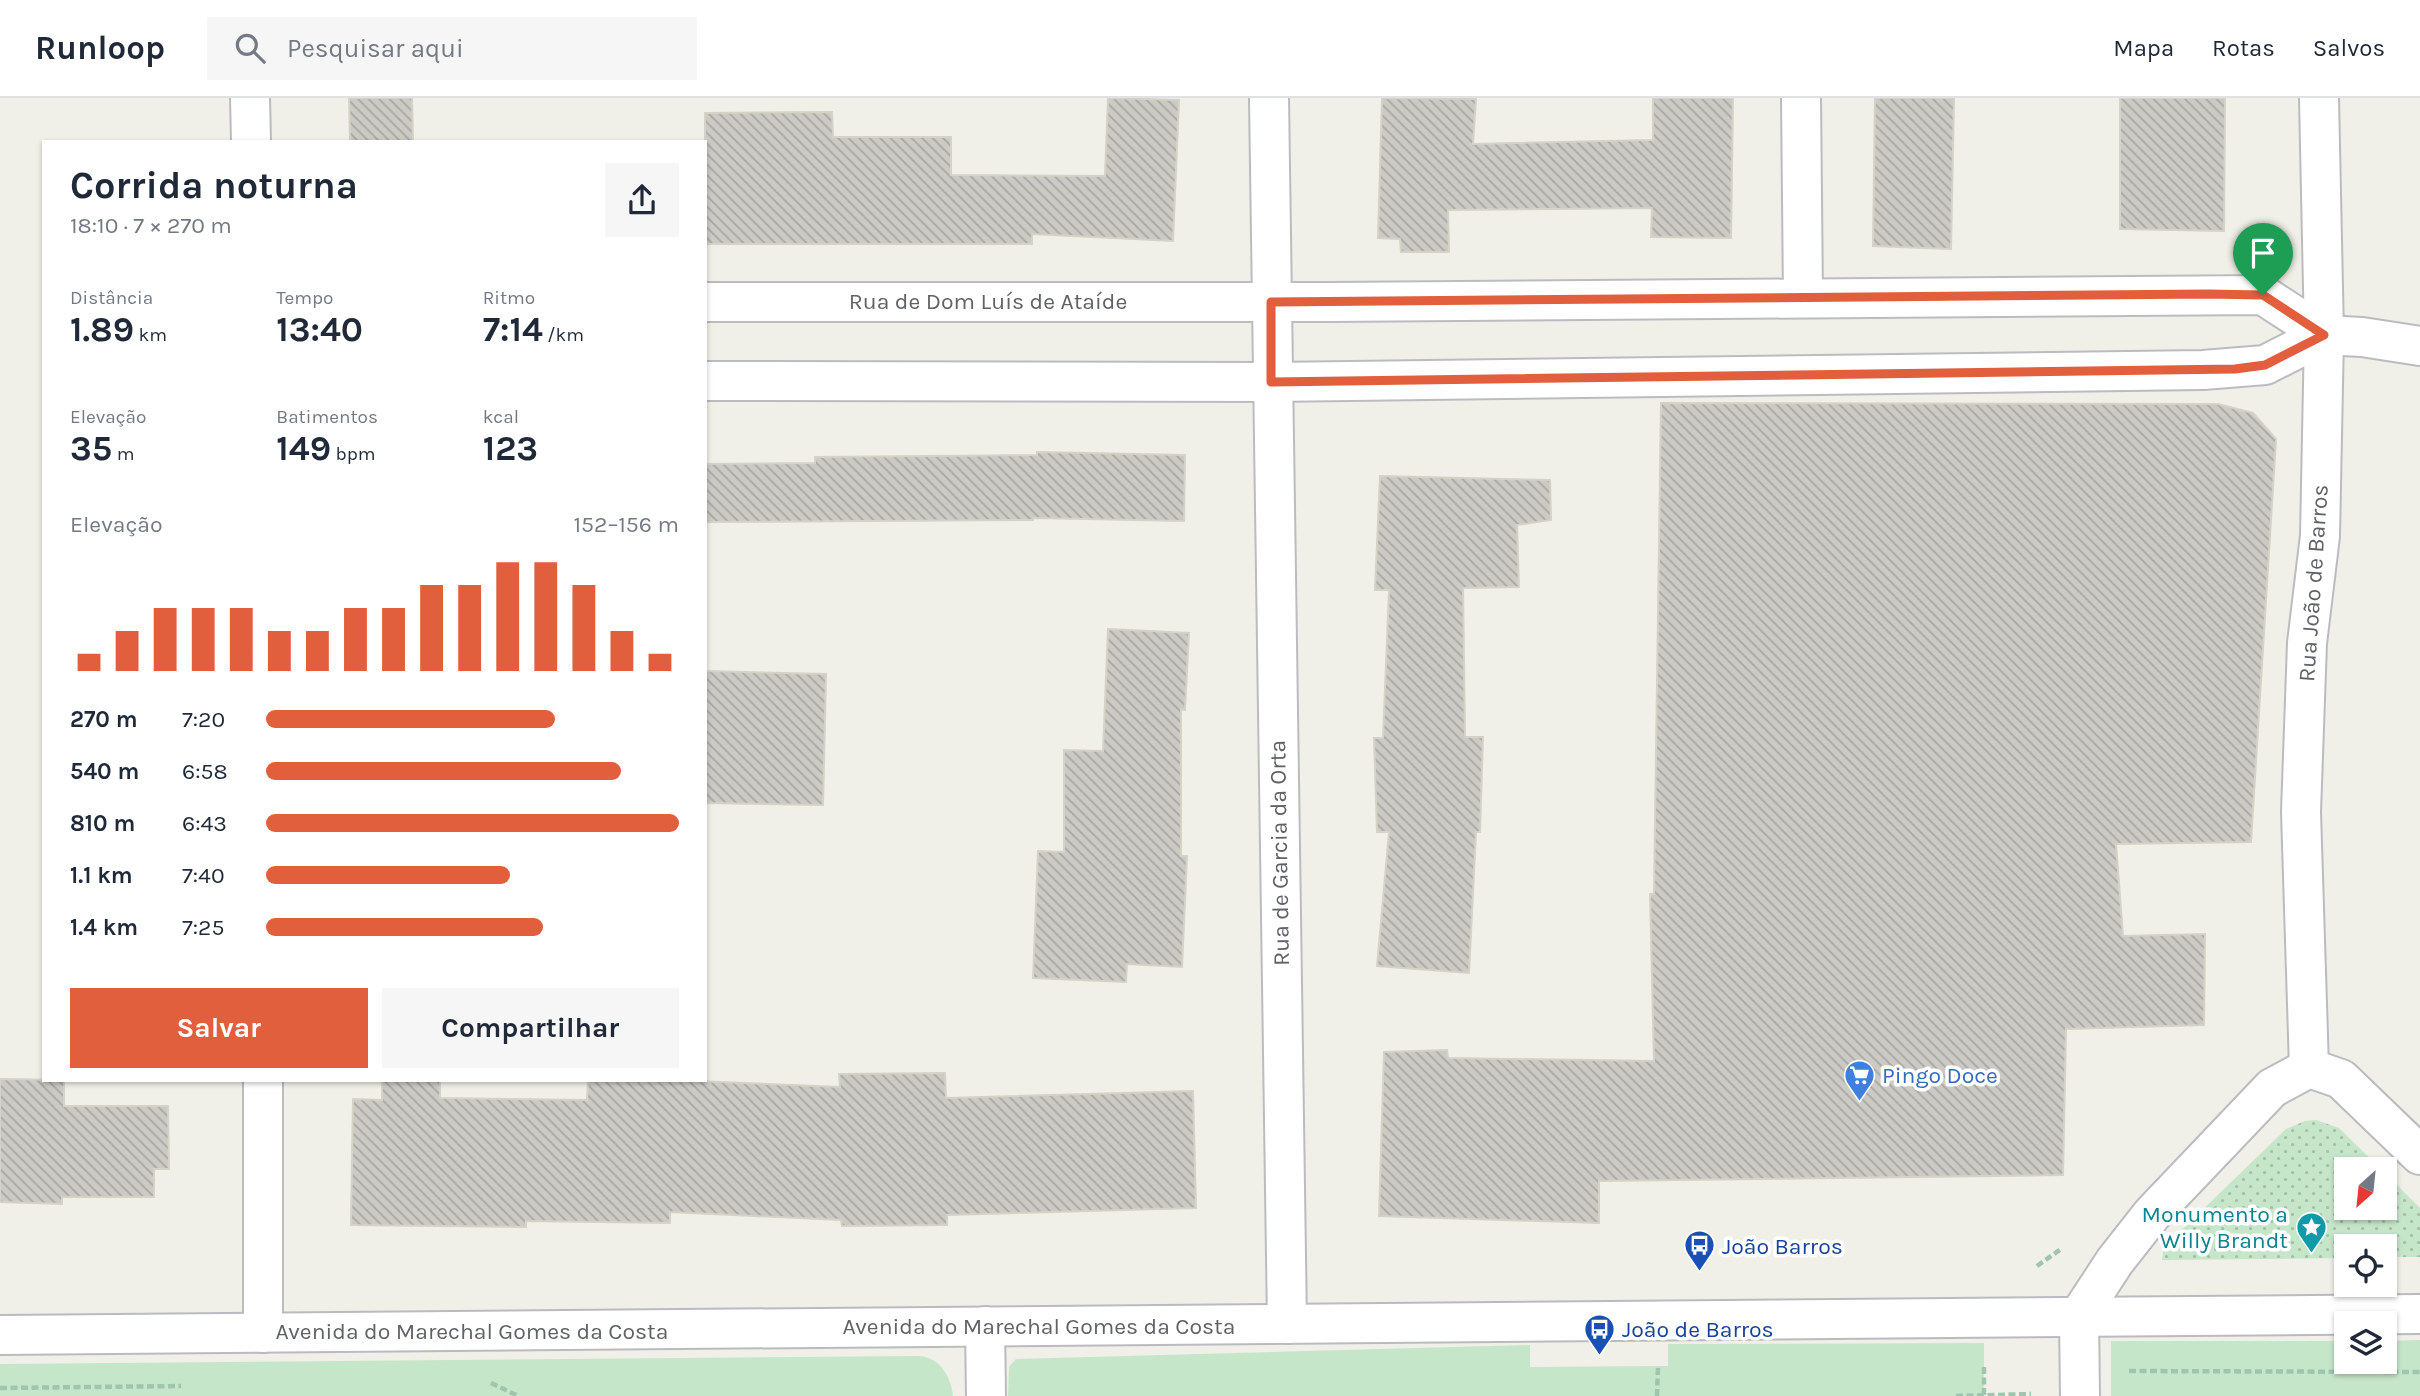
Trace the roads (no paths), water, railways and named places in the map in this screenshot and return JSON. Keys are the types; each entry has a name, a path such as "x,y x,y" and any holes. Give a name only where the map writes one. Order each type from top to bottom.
{"street":[{"path":"250,98 251,140"},
{"path":"1269,98 1271,382"},
{"path":"1801,98 1803,298"},
{"name":"Rua João de Barros","path":"2309,1068 2301,800 2307,643 2320,536 2324,335 2319,98"},
{"name":"Rua de Dom Luís de Ataíde","path":"707,302 1271,302 2263,295 2324,335"},
{"path":"707,381 1271,382 2225,369 2265,365 2324,335 2362,337 2420,346"},
{"name":"Rua de Garcia da Orta","path":"1271,382 1287,1324"},
{"path":"2080,1396 2079,1316 2115,1261 2152,1214 2272,1088 2309,1068 2341,1079 2420,1155"},
{"path":"263,1082 263,1333"},
{"name":"Avenida do Marechal Gomes da Costa","path":"0,1335 2420,1314"},
{"path":"985,1326 986,1396"}],"place":[{"name":"Pingo Doce","path":"1859,1102"},
{"name":"Monumento a Willy Brandt","path":"2311,1254"},
{"name":"João Barros","path":"1699,1273"},
{"name":"João de Barros","path":"1599,1356"}]}
